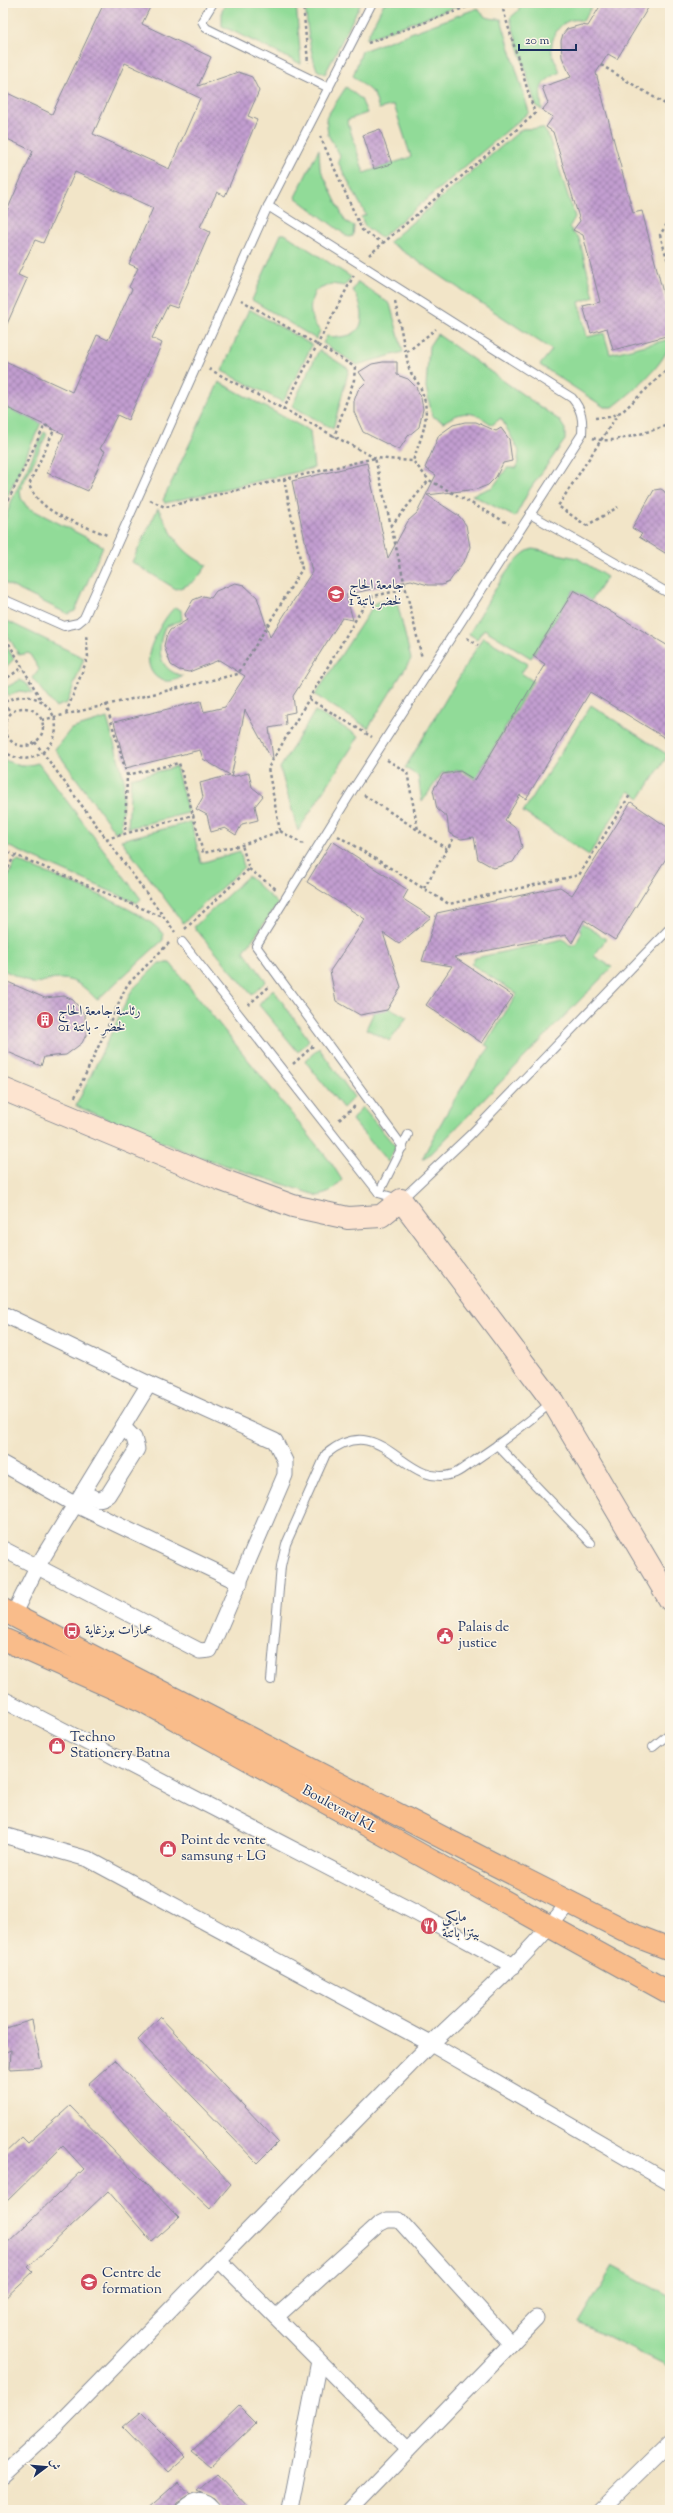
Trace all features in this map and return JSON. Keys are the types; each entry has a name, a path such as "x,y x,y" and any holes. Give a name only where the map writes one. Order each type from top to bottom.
{"main road":[{"name":"Boulevard KL","path":"8,1612 569,1902 636,1936 670,1949"},
{"name":"Boulevard KL","path":"3,1639 143,1701 670,1993"}],"street":[{"path":"3,1089 222,1180 293,1206 348,1218 381,1216 401,1200 553,1402 670,1600"},
{"path":"3,1314 149,1384 275,1441 282,1451 285,1461 285,1475 240,1582 210,1650 204,1652 3,1549"},
{"path":"8,1612 80,1498 149,1384"},
{"path":"80,1498 102,1500 108,1496 137,1449 134,1438 123,1427"},
{"path":"3,1464 80,1498 240,1582"},
{"path":"3,1699 411,1910 514,1966"},
{"path":"3,1834 88,1859 431,2044 670,2183"},
{"path":"3,2475 54,2429 431,2044 514,1966 551,1927 569,1902"},
{"path":"276,2317 380,2224 393,2218 399,2220 511,2344"},
{"path":"219,2260 408,2450"},
{"path":"350,2510 536,2318"},
{"path":"290,2510 320,2361"},
{"path":"600,2510 670,2442"},
{"path":"182,2510 190,2503 198,2500 206,2502 214,2510"}],"lane":[{"path":"213,3 202,21 206,28 329,88"},
{"path":"3,599 64,626 78,623 84,618 141,496 268,206 372,3"},
{"path":"268,206 449,318 572,398 580,407 583,419 582,434 376,753 256,946 403,1147"},
{"path":"530,514 670,594"},
{"path":"180,939 379,1193 401,1200 470,1135 670,928"},
{"path":"379,1193 408,1135"},
{"path":"271,1680 281,1566 286,1544 326,1454 338,1445 353,1440 367,1439 424,1473 441,1476 454,1474 497,1446 553,1402"},
{"path":"497,1446 591,1543"},
{"path":"653,1747 670,1732"}],"path":[{"path":"303,3 309,77"},
{"path":"348,50 478,3"},
{"path":"312,119 362,230 383,243 535,114 501,3"},
{"path":"601,65 670,107"},
{"path":"670,219 660,234 670,268"},
{"path":"283,410 360,264"},
{"path":"390,282 407,352 409,370 420,385 427,404 425,425 413,461"},
{"path":"230,293 355,367 354,380 334,437"},
{"path":"407,352 449,318"},
{"path":"199,364 375,458 426,675"},
{"path":"587,526 558,506 618,414 670,367"},
{"path":"583,419 618,414"},
{"path":"3,511 45,425 54,430 29,485 34,498 46,509 119,541"},
{"path":"582,434 600,441 670,425"},
{"path":"141,496 165,507 375,458 413,461 428,480 520,530"},
{"path":"42,720 238,674 302,569 284,479"},
{"path":"392,526 428,480"},
{"path":"569,537 618,507"},
{"path":"280,831 268,768 369,597 406,589"},
{"path":"66,714 88,657 84,618"},
{"path":"3,633 41,700 49,707 54,717 54,736 50,746 43,753 33,758 23,759 12,757 3,751"},
{"path":"3,682 23,667"},
{"path":"12,712 3,703 22,695 41,700"},
{"path":"309,700 382,744"},
{"path":"106,704 127,775 124,833"},
{"path":"23,708 28,708 39,715 42,720 42,732 35,742 23,745 17,744 11,740 5,732 5,723 12,712 23,708"},
{"path":"35,742 180,939"},
{"path":"376,753 407,772 418,830"},
{"path":"127,775 179,763 203,853 242,845 280,831 315,850"},
{"path":"328,830 449,904 579,875 630,795"},
{"path":"367,798 447,849"},
{"path":"106,838 193,815"},
{"path":"424,888 455,836"},
{"path":"242,845 249,869 287,897"},
{"path":"3,850 14,856 165,918"},
{"path":"3,879 14,856"},
{"path":"66,1115 127,985 180,939 249,869"},
{"path":"258,996 267,989"},
{"path":"304,1054 311,1048"},
{"path":"350,1110 356,1105"}],"green space":[{"path":"226,3 296,3 301,64 222,26 222,10"},
{"path":"305,3 361,3 325,74 317,70 314,62"},
{"path":"384,3 467,3 366,39"},
{"path":"521,3 594,3 583,21 569,21 559,28 555,34 552,54 560,72 547,80 542,87 542,110 536,106 510,18 518,11"},
{"path":"478,8 482,14 487,17 501,19 529,112 381,238 365,226 361,217 366,215 338,162 340,155 328,135 326,118 346,87 361,99 367,113 347,120 364,173 411,157 394,105 379,109 374,94 353,76 362,51"},
{"path":"543,128 548,135 575,217 570,226 572,232 579,238 594,297 579,302 587,337 604,333 610,354 670,339 668,348 656,367 639,386 613,407 604,407 540,365 552,350 389,242 522,129"},
{"path":"319,149 320,168 345,221 354,226 353,236 348,237 295,197"},
{"path":"281,234 285,234 351,277 345,286 331,284 315,291 311,302 311,312 316,326 320,331 316,339 252,300"},
{"path":"358,282 390,304 403,352 357,365 323,343 327,336 339,337 349,335 356,331 360,326 362,318 361,310 353,290"},
{"path":"249,309 312,345 283,402 222,371"},
{"path":"437,334 559,420 565,429 565,440 530,489 515,517 472,495 493,487 507,468 517,468 519,451 501,418 492,425 473,414 468,413 457,415 444,422 432,416 426,387 429,346"},
{"path":"319,350 349,369 333,429 292,406"},
{"path":"219,382 310,431 314,468 165,503 163,500"},
{"path":"3,406 41,423 3,506"},
{"path":"44,432 47,434 20,490 21,498 27,507 103,546 75,611 68,614 3,582 3,525 11,502"},
{"path":"158,508 172,534 183,548 197,560 207,565 194,581 186,586 176,589 132,562"},
{"path":"533,549 577,558 607,577 591,601 574,590 531,658 484,629 477,639 469,634 507,572 525,553"},
{"path":"396,598 411,659 368,728 315,695 375,603"},
{"path":"175,607 181,610 182,620 165,627 160,643 160,651 161,658 168,669 183,676 176,680 170,681 158,678 153,674 150,668 149,653 159,628"},
{"path":"3,619 84,658 67,703 55,707 32,678 39,669 29,653 19,655 3,627"},
{"path":"483,637 528,664 521,673 533,681 479,772 491,780 487,786 461,770 442,773 422,802 418,776 405,768"},
{"path":"3,640 14,659 3,670"},
{"path":"20,680 26,683 33,693 19,691 9,696 5,688"},
{"path":"591,705 668,755 640,798 629,791 589,855 523,812"},
{"path":"315,711 359,736 298,831 280,768"},
{"path":"107,718 124,779 121,830 115,832 55,749 71,729"},
{"path":"3,759 20,765 38,763 141,899 137,903 3,844"},
{"path":"176,767 188,813 128,828 131,778"},
{"path":"191,822 201,863 240,851 244,867 183,923 121,840"},
{"path":"18,861 117,903 153,924 163,934 163,940 97,1000 76,982 54,979 34,984 3,970 3,890 14,863"},
{"path":"248,876 278,904 244,951 266,981 252,995 194,927"},
{"path":"576,919 606,939 594,956 612,967 432,1153 422,1159 453,1102 490,1047 485,1045 517,994 471,964 475,958 563,939 570,945 576,945 581,933"},
{"path":"159,963 170,963 332,1164 342,1180 330,1192 319,1196 188,1153 76,1106 132,990"},
{"path":"273,989 309,1040 298,1052 259,1005"},
{"path":"388,1007 407,1017 390,1041 366,1029 374,1012"},
{"path":"319,1048 354,1097 343,1108 305,1061"},
{"path":"362,1107 396,1147 388,1162 352,1120"},
{"path":"613,2266 670,2297 670,2368 579,2323"}],"building":[{"path":"104,3 152,3 142,24 211,57 198,86 238,72 252,77 259,91 248,116 257,120 225,196 217,192 200,227 210,232 177,308 168,305 152,338 162,343 128,420 117,415 100,449 105,451 88,491 47,473 64,434 3,406 3,360 72,392 97,335 108,340 132,289 129,287 138,268 129,264 153,208 75,172 43,243 35,240 18,275 27,279 3,333 3,220 33,151 3,137 3,91 52,114","holes":["125,63 200,98 169,169 93,134"]},
{"path":"602,3 651,3 617,59 608,54 596,73 633,213 642,211 670,320 670,335 613,350 607,328 591,333 583,306 600,302 583,235 573,230 580,221 553,132 546,127 553,117 542,110 548,103 542,87 571,77 562,57 561,41 563,34 567,29 581,25 588,26"},
{"path":"380,129 392,164 374,169 363,135"},
{"path":"397,362 397,375 408,379 416,387 421,398 423,409 419,427 408,436 399,450 363,432 354,412 354,401 358,390 366,382 359,372 372,364"},
{"path":"465,422 476,422 496,431 501,428 509,439 512,461 503,463 496,477 488,485 478,489 427,495 459,516 466,525 470,547 466,558 449,582 442,585 428,585 411,580 346,595 353,620 342,618 293,696 295,712 285,714 286,725 269,728 273,758 271,758 245,710 231,777 249,773 252,787 263,796 255,806 258,820 242,824 236,835 225,828 211,832 207,815 196,809 203,797 200,783 230,775 203,759 200,750 126,768 114,722 201,701 204,712 225,707 245,676 219,660 189,672 179,670 171,665 164,646 166,637 170,630 187,620 185,614 193,600 203,596 211,598 216,591 235,583 244,585 257,597 270,637 312,572 292,481 367,463 388,558 408,521 417,513 436,475 425,468 439,435 453,425"},
{"path":"661,489 670,501 670,556 639,537 642,534 632,528 654,490"},
{"path":"574,590 670,647 670,741 590,692 526,799 520,795 505,820 518,830 522,847 513,862 494,868 478,859 474,837 461,839 449,833 447,817 437,809 433,790 443,774 460,771 475,780 545,664 533,656"},
{"path":"631,802 670,829 670,852 615,940 584,920 572,943 566,935 454,957 513,996 482,1043 426,1005 452,966 422,961 437,913 560,887 572,895"},
{"path":"332,841 408,890 403,899 431,917 399,944 383,933 401,987 387,1010 360,1015 336,1001 330,971 365,919 307,882"},
{"name":"رئاسة جامعة الحاج لخضر - باتنة 01","path":"3,980 45,998 64,996 73,1000 85,1015 86,1035 82,1043 66,1055 44,1057 41,1066 3,1050"},
{"path":"160,2017 278,2142 257,2163 138,2040"},
{"path":"32,2020 42,2067 10,2069 11,2050 3,2053 3,2029"},
{"path":"115,2060 231,2184 210,2209 147,2150 88,2084"},
{"path":"70,2106 179,2218 152,2242 108,2191 28,2267 33,2272 3,2300 3,2247 84,2169 63,2146 3,2205 3,2155 22,2137 28,2143"},
{"path":"239,2406 256,2423 210,2466 192,2451"},
{"path":"141,2412 186,2457 168,2473 123,2427"},
{"path":"217,2474 251,2510 223,2510 215,2499 197,2491"},
{"path":"178,2482 190,2495 177,2503 174,2510 146,2510"}],"place":[{"name":"جامعة الحاج لخضر باتنة 1","path":"336,594"},
{"name":"رئاسة جامعة الحاج لخضر - باتنة 01","path":"45,1020"},
{"name":"عمارات بوزغاية","path":"72,1631"},
{"name":"Palais de justice","path":"445,1636"},
{"name":"Techno Stationery Batna","path":"57,1746"},
{"name":"Point de vente samsung + LG","path":"168,1849"},
{"name":"مايكي بيتزا باتنة","path":"429,1926"},
{"name":"Centre de formation","path":"89,2282"}]}
